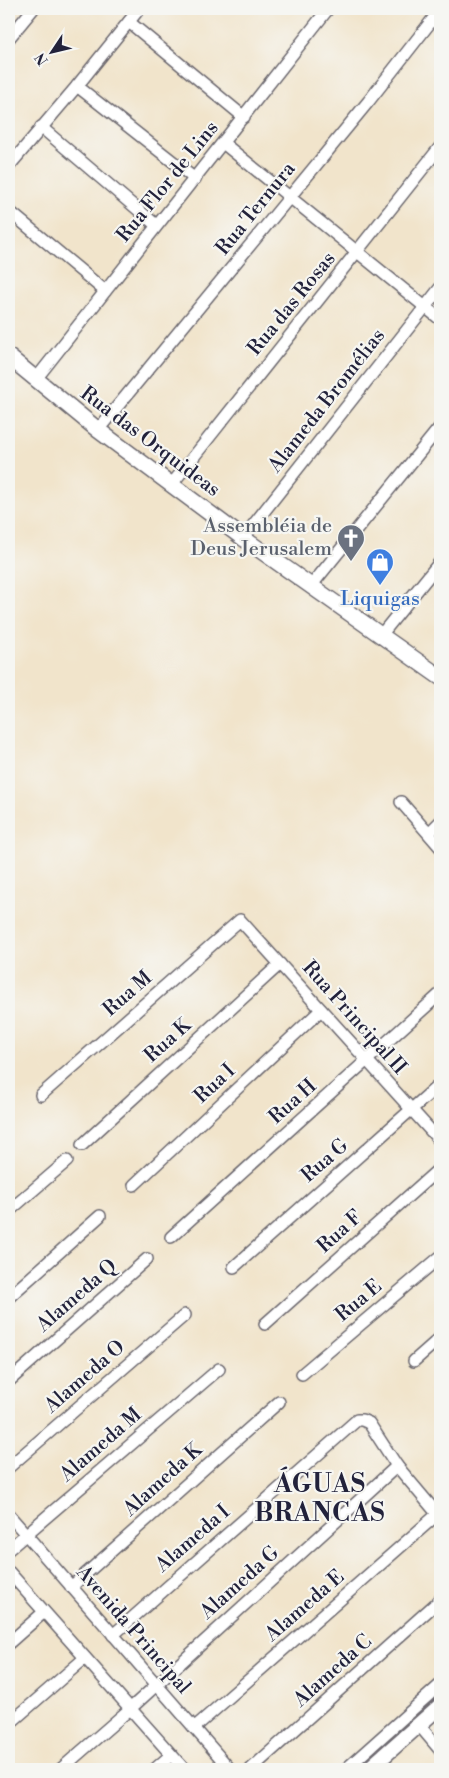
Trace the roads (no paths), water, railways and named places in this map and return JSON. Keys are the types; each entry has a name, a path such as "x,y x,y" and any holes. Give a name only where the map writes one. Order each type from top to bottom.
{"street":[{"path":"9,38 33,9"},
{"path":"9,166 139,9"},
{"name":"Rua Flor de Lins","path":"36,379 328,9"},
{"name":"Rua Ternura","path":"98,430 368,102 440,10"},
{"path":"129,22 244,117"},
{"path":"77,86 194,179"},
{"path":"41,127 156,225"},
{"path":"223,143 440,319"},
{"name":"Rua das Rosas","path":"172,484 440,147"},
{"path":"9,211 105,291"},
{"name":"Alameda Bromélias","path":"243,538 440,288"},
{"name":"Rua das Orquideas","path":"9,357 98,430 243,538 440,677"},
{"path":"311,586 440,427"},
{"path":"381,635 440,562"},
{"path":"401,802 440,847"},
{"path":"429,833 440,822"},
{"name":"Rua Principal II","path":"240,920 440,1141"},
{"name":"Rua M","path":"41,1095 240,920"},
{"name":"Rua K","path":"82,1145 280,964"},
{"name":"Rua H","path":"171,1237 440,994"},
{"name":"Rua I","path":"134,1185 321,1010"},
{"name":"Rua G","path":"234,1267 440,1084"},
{"path":"9,1212 67,1161"},
{"name":"Rua F","path":"265,1324 440,1168"},
{"path":"9,1297 100,1216"},
{"name":"Rua E","path":"302,1374 440,1257"},
{"name":"Alameda Q","path":"9,1381 147,1259"},
{"name":"Alameda O","path":"9,1467 185,1314"},
{"path":"414,1361 440,1338"},
{"name":"Alameda M","path":"9,1549 219,1369"},
{"name":"Alameda K","path":"71,1587 279,1402"},
{"name":"Alameda I","path":"113,1634 357,1420 369,1423 398,1466"},
{"path":"398,1466 439,1514"},
{"name":"Alameda G","path":"61,1769 130,1709 398,1466"},
{"name":"Alameda E","path":"194,1728 439,1514"},
{"name":"Avenida Principal","path":"9,1515 230,1769"},
{"path":"9,1572 184,1769"},
{"name":"Alameda C","path":"251,1769 440,1600"},
{"path":"9,1643 44,1612"},
{"path":"9,1724 85,1658"},
{"path":"346,1769 440,1685"},
{"path":"369,1769 440,1706"},
{"path":"419,1725 440,1750"},
{"path":"155,1769 171,1755"}],"place":[{"name":"Assembléia de Deus Jerusalem","path":"351,562"},
{"name":"Liquigas","path":"380,586"}],"district":[{"name":"ÁGUAS BRANCAS","path":"320,1498"}]}
